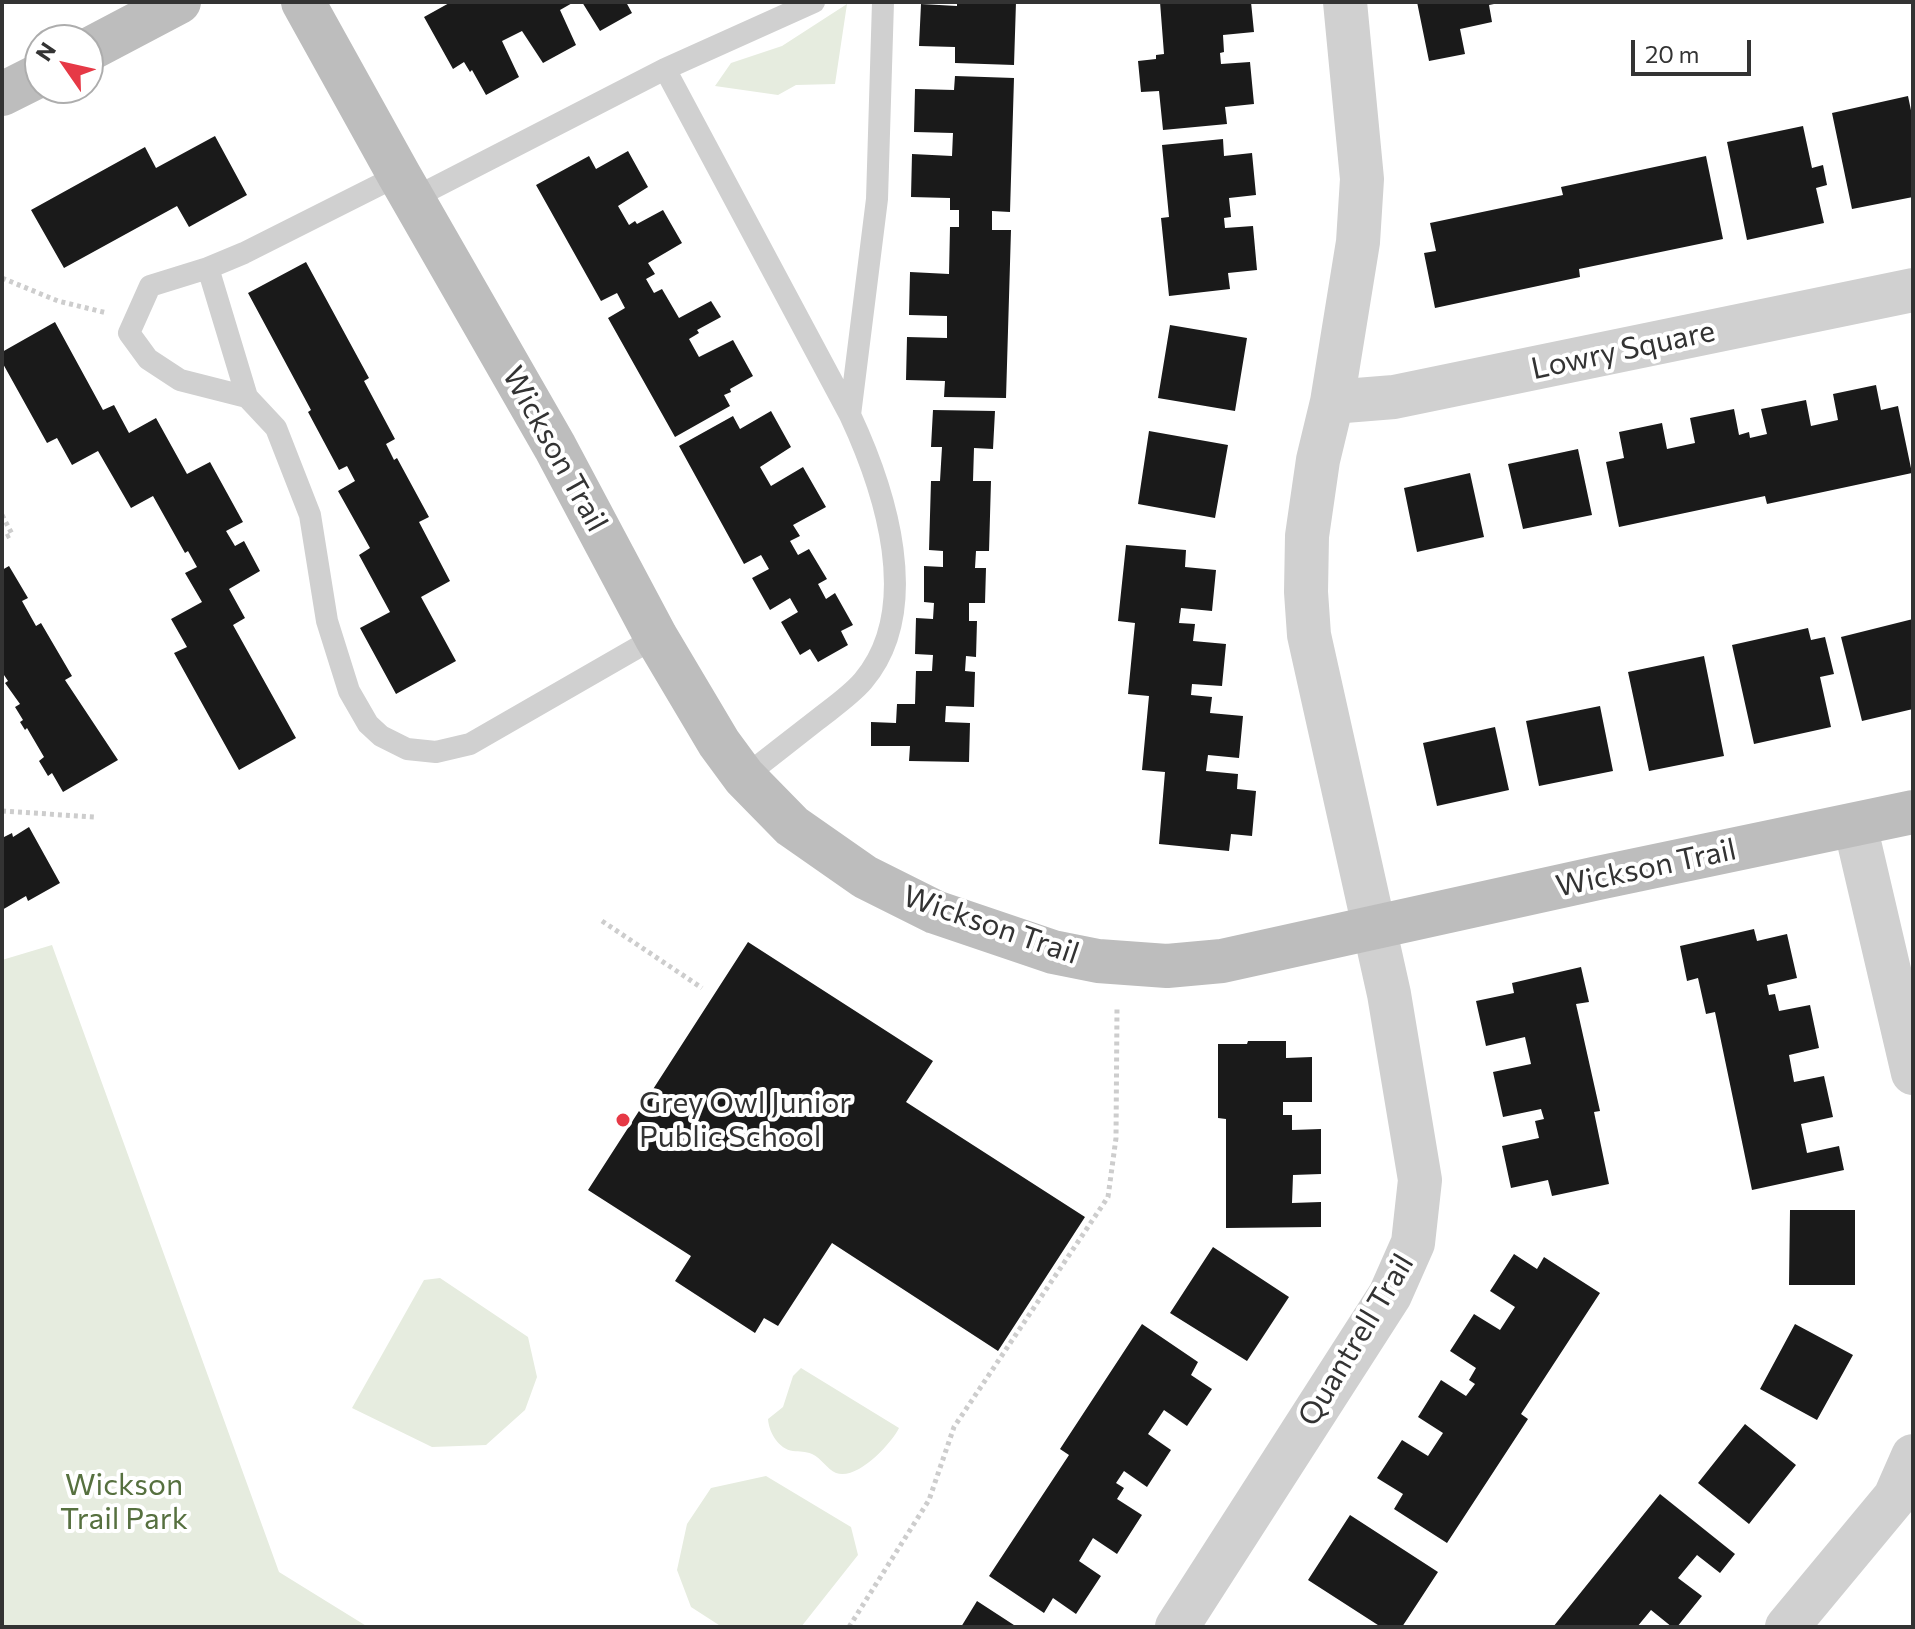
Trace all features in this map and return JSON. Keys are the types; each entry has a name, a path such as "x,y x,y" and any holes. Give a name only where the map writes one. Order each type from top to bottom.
{"street":[{"path":"104,42 179,2"},
{"name":"Wickson Trail","path":"303,2 555,447 656,637 719,743 744,777 792,826 865,877 935,912 1053,952 1098,961 1167,966 1222,961 1913,812"},
{"path":"1345,2 1362,179 1358,242 1307,536 1309,635 1374,926"},
{"path":"2,94 24,83"},
{"name":"Lowry Square","path":"1332,402 1394,397 1913,290"},
{"path":"1855,825 1913,1073"},
{"name":"Quantrell Trail","path":"1177,1627 1390,1295 1413,1243 1420,1180 1389,994 1374,926"},
{"path":"1787,1627 1895,1497 1913,1456"}],"lane":[{"path":"247,397 180,380 148,359 129,333 150,286 208,268 406,187 814,2"},
{"path":"850,415 877,199 883,2"},
{"path":"665,69 871,459 886,515 895,574 893,619 880,655 864,680 744,777"},
{"path":"208,268 247,397 276,428 310,515 327,621 349,691 368,724 381,736 407,749 436,752 470,744 656,637"}],"path":[{"path":"2,278 58,301 135,319"},
{"path":"2,515 12,534 2,539"},
{"path":"2,811 94,817"},
{"path":"602,921 702,988"},
{"path":"849,1627 929,1500 954,1427 1108,1197 1116,1138 1117,1009"}],"green space":[{"path":"847,4 835,84 796,85 778,95 715,86 731,63 782,46"},
{"name":"Wickson Trail Park","path":"52,945 279,1572 368,1627 2,1627 2,960"},
{"path":"440,1278 528,1337 537,1377 525,1410 486,1445 432,1447 352,1408 424,1280"},
{"path":"801,1368 899,1428 872,1460 854,1472 836,1473 807,1452 788,1450 770,1430 768,1419 783,1407 793,1376"},
{"path":"766,1476 851,1527 858,1555 801,1627 722,1627 691,1607 677,1570 687,1524 711,1488"}],"building":[{"path":"451,2 574,2 560,10 576,45 543,63 522,31 502,41 519,77 486,95 464,62 453,69 424,17"},
{"path":"582,2 626,2 632,13 600,31"},
{"path":"957,2 1016,2 1014,65 955,63 955,47 919,46 921,4 957,6"},
{"path":"1160,2 1251,2 1254,32 1223,35 1224,52 1220,53 1221,64 1250,62 1254,104 1225,107 1227,124 1163,130 1159,91 1141,92 1138,61 1156,59 1156,55 1164,54"},
{"path":"1417,2 1499,3 1489,5 1492,22 1460,29 1465,54 1429,61"},
{"path":"955,76 1014,78 1010,212 992,211 992,230 1011,230 1006,398 944,397 945,381 906,380 907,337 947,338 947,316 909,315 910,272 949,274 950,227 959,227 959,210 950,210 950,198 911,197 912,154 952,156 953,133 914,132 915,89 954,90"},
{"path":"1908,96 1913,120 1913,197 1852,209 1832,113"},
{"path":"1803,126 1812,168 1823,165 1827,185 1816,188 1824,223 1747,240 1727,142"},
{"path":"215,136 247,195 189,227 177,206 64,268 31,210 145,147 156,168"},
{"path":"1223,139 1224,156 1252,153 1256,195 1229,198 1231,217 1224,218 1225,228 1253,226 1257,270 1228,273 1230,289 1169,296 1161,218 1169,217 1162,145"},
{"path":"628,151 648,187 618,206 629,225 663,210 682,243 648,263 655,274 646,279 654,293 662,289 679,318 711,301 721,317 697,330 699,333 689,339 699,357 733,340 753,376 724,395 730,406 675,437 608,318 625,308 617,293 601,301 536,185 589,156 596,169"},
{"path":"1706,156 1723,239 1579,269 1580,277 1435,308 1424,253 1436,251 1430,223 1563,195 1561,187"},
{"path":"306,262 369,378 364,381 395,439 386,444 429,517 419,522 450,581 421,597 456,661 396,694 360,628 390,612 359,555 370,548 338,491 355,481 347,466 339,470 308,412 311,410 248,293"},
{"path":"55,322 103,410 114,405 129,433 156,418 187,474 210,462 243,522 226,531 235,546 244,541 260,571 229,589 245,618 233,625 296,738 239,770 174,653 187,647 171,619 202,602 185,573 197,567 188,551 185,553 153,496 131,508 98,451 72,465 57,438 47,443 2,362 2,352"},
{"path":"1170,325 1247,338 1235,411 1158,398"},
{"path":"1876,385 1881,410 1898,406 1912,473 1767,504 1765,496 1619,527 1606,462 1624,458 1619,432 1662,423 1667,449 1695,443 1690,418 1734,409 1739,435 1749,432 1750,438 1767,434 1761,409 1806,400 1811,426 1838,420 1833,394"},
{"path":"933,410 995,411 993,449 974,448 973,481 991,481 989,551 976,551 975,568 986,568 985,603 969,603 969,621 977,621 976,657 966,656 965,671 975,672 974,707 946,706 945,722 970,723 969,762 909,761 910,746 871,746 871,722 896,723 897,704 915,704 916,671 932,671 933,655 915,654 916,618 933,619 934,603 924,602 924,566 943,567 943,551 929,550 931,481 940,481 942,447 931,447"},
{"path":"771,411 791,447 760,467 771,486 803,467 826,507 793,525 800,536 790,541 798,555 809,549 827,579 818,584 826,599 835,593 853,625 841,631 848,645 818,662 810,649 800,655 781,622 798,612 790,598 770,610 752,578 769,569 761,555 744,564 679,446 733,416 740,429"},
{"path":"1149,431 1228,445 1215,518 1138,504"},
{"path":"1578,449 1592,515 1523,529 1508,464"},
{"path":"1470,473 1484,537 1417,552 1404,488"},
{"path":"1126,545 1186,550 1185,567 1216,570 1212,611 1181,608 1179,623 1195,624 1193,641 1226,644 1222,686 1192,684 1191,695 1212,697 1210,713 1243,716 1239,758 1208,755 1206,771 1238,774 1237,789 1256,791 1252,836 1231,834 1229,851 1159,844 1165,772 1142,770 1149,696 1128,694 1135,623 1118,621"},
{"path":"9,566 28,598 22,601 36,626 41,623 72,676 65,680 118,760 63,792 52,773 48,776 39,761 44,757 20,722 23,720 15,707 20,704 5,683 8,681 2,672 2,570"},
{"path":"1913,619 1913,709 1862,721 1841,637"},
{"path":"1808,628 1811,640 1825,637 1834,674 1820,677 1831,727 1754,744 1732,645"},
{"path":"1704,656 1724,756 1649,771 1628,672"},
{"path":"1600,706 1613,771 1539,786 1526,721"},
{"path":"1495,727 1509,790 1437,806 1423,743"},
{"path":"29,827 60,883 28,901 26,896 2,910 2,838 12,833 13,837"},
{"path":"1754,929 1757,941 1787,934 1797,978 1767,985 1769,995 1775,994 1779,1011 1810,1005 1819,1048 1789,1055 1794,1082 1824,1076 1833,1117 1801,1124 1807,1153 1839,1146 1844,1170 1752,1190 1715,1012 1706,1014 1698,978 1687,981 1680,946"},
{"path":"748,942 933,1061 906,1102 1085,1217 998,1351 832,1243 778,1326 764,1318 755,1333 675,1281 691,1256 588,1190"},
{"path":"1581,967 1589,1002 1576,1004 1600,1111 1594,1112 1609,1184 1552,1196 1548,1180 1511,1188 1502,1146 1539,1138 1535,1121 1544,1119 1541,1109 1503,1117 1493,1072 1531,1064 1525,1037 1486,1046 1476,1001 1514,993 1512,983"},
{"path":"1248,1041 1286,1041 1286,1058 1312,1057 1312,1102 1283,1102 1283,1115 1292,1115 1292,1130 1321,1129 1321,1174 1293,1175 1292,1203 1321,1202 1321,1227 1226,1228 1226,1119 1218,1118 1218,1044 1247,1044"},
{"path":"1790,1210 1855,1210 1855,1285 1789,1285"},
{"path":"1213,1247 1289,1297 1247,1361 1170,1313"},
{"path":"1514,1254 1537,1269 1544,1257 1600,1293 1521,1414 1528,1419 1447,1543 1394,1509 1403,1494 1377,1478 1402,1440 1428,1456 1443,1433 1418,1417 1441,1380 1466,1396 1475,1384 1469,1380 1476,1368 1450,1351 1474,1314 1500,1330 1515,1307 1490,1291"},
{"path":"1142,1324 1198,1362 1191,1375 1212,1389 1187,1426 1164,1410 1148,1434 1171,1450 1147,1487 1124,1471 1116,1483 1124,1488 1117,1499 1142,1515 1117,1554 1093,1538 1079,1561 1101,1576 1076,1614 1053,1598 1044,1613 989,1576 1069,1455 1060,1449"},
{"path":"1795,1324 1853,1355 1817,1420 1760,1389"},
{"path":"1745,1424 1796,1465 1749,1524 1698,1483"},
{"path":"1660,1494 1735,1554 1720,1573 1697,1555 1678,1578 1702,1596 1677,1627 1672,1627 1651,1610 1637,1627 1553,1627"},
{"path":"1350,1515 1438,1572 1402,1627 1381,1627 1308,1580"},
{"path":"977,1601 1017,1627 961,1627"}],"place":[{"name":"Grey Owl Junior Public School","path":"623,1120"}]}
